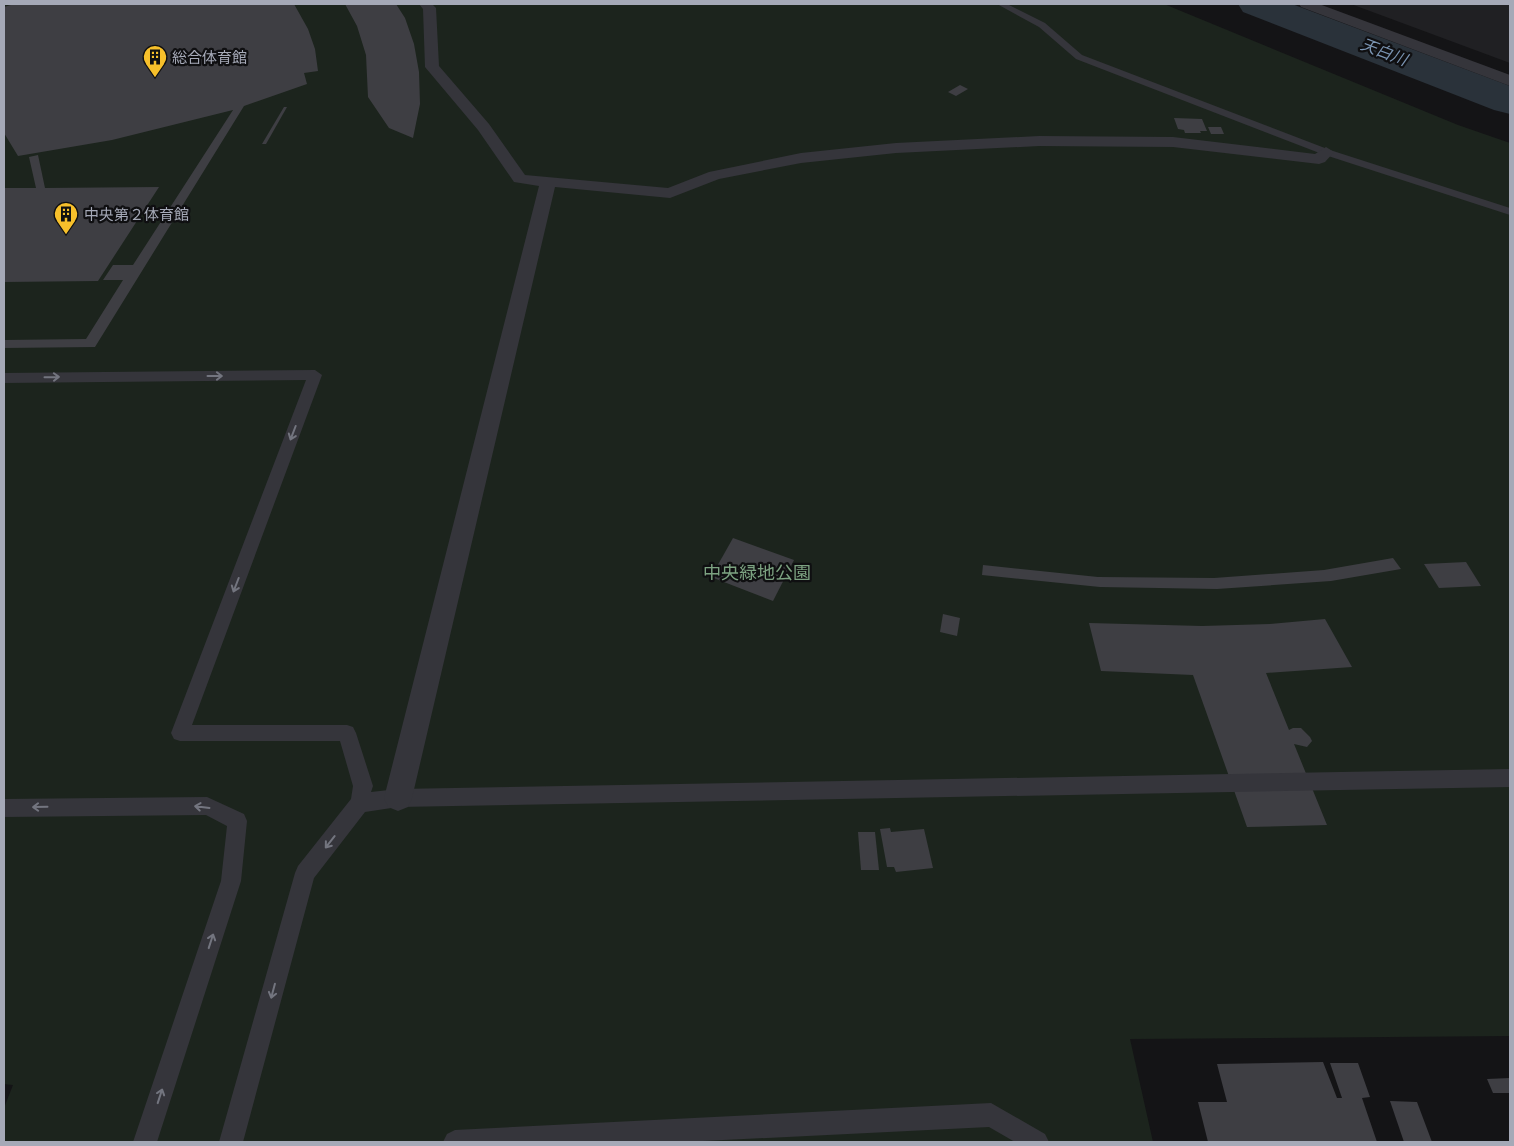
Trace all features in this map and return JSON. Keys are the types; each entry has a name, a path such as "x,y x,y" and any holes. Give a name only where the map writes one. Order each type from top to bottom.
{"street":[{"path":"425,4 429,8 432,67 484,127 520,179 670,193 715,175 801,158 896,148 1039,141 1173,142 1319,158 1326,152"},
{"path":"1306,4 1510,81"},
{"path":"398,798 548,182"}],"lane":[{"path":"1001,4 1042,25 1079,57 1326,152 1510,212"},
{"path":"4,378 315,375 180,733 347,733 363,786 360,803 305,873 231,1142"},
{"path":"360,803 398,798 1510,778"},
{"path":"4,808 207,806 237,820 231,881 145,1142"},
{"path":"455,1142 991,1115 1037,1142"}],"shaded area":[{"path":"1351,4 1510,4 1510,63"}],"green space":[{"name":"中央緑地公園","path":"4,4 1164,4 1458,125 1510,143 1510,1036 1130,1039 1153,1142 4,1142 4,1108 13,1085 4,1084"}],"building":[{"name":"総合体育館","path":"14,4 294,4 308,29 315,49 318,71 304,73 307,84 244,106 95,347 4,348 4,340 86,339 123,280 103,280 113,265 133,265 233,110 112,140 18,156 4,133 4,7"},
{"path":"345,4 396,4 405,18 414,44 419,72 420,104 413,138 389,128 368,97 366,55 357,26"},
{"path":"960,85 968,89 956,96 948,92"},
{"path":"284,107 287,107 266,144 262,144"},
{"path":"1174,118 1202,119 1207,131 1185,133 1184,130 1178,129"},
{"path":"1208,127 1221,127 1224,134 1211,134"},
{"name":"中央第２体育館","path":"38,155 45,188 159,187 98,281 4,282 4,188 36,188 29,157"},
{"path":"733,538 794,560 773,601 711,577"},
{"path":"1393,558 1401,569 1331,581 1217,589 1100,587 982,575 983,565 1098,577 1214,578 1324,570"},
{"path":"1466,562 1481,586 1439,588 1424,564"},
{"path":"943,614 960,618 957,636 940,632"},
{"path":"1325,619 1352,667 1266,673 1289,730 1301,728 1312,741 1307,747 1294,744 1327,825 1247,827 1193,675 1101,671 1089,623 1202,626 1270,624"},
{"path":"890,828 891,832 924,829 933,868 896,872 894,867 887,867 880,829"},
{"path":"858,832 875,832 879,870 861,870"},
{"path":"1323,1062 1337,1098 1342,1098 1330,1063 1358,1063 1370,1097 1362,1098 1377,1142 1208,1142 1198,1102 1227,1102 1217,1064"},
{"path":"1510,1078 1510,1093 1493,1093 1487,1079"},
{"path":"1390,1101 1417,1102 1432,1142 1404,1142"}],"waterway":[{"name":"天白川","path":"1257,4 1510,101"}],"place":[{"name":"総合体育館","path":"155,78"},
{"name":"中央第２体育館","path":"66,235"}]}
